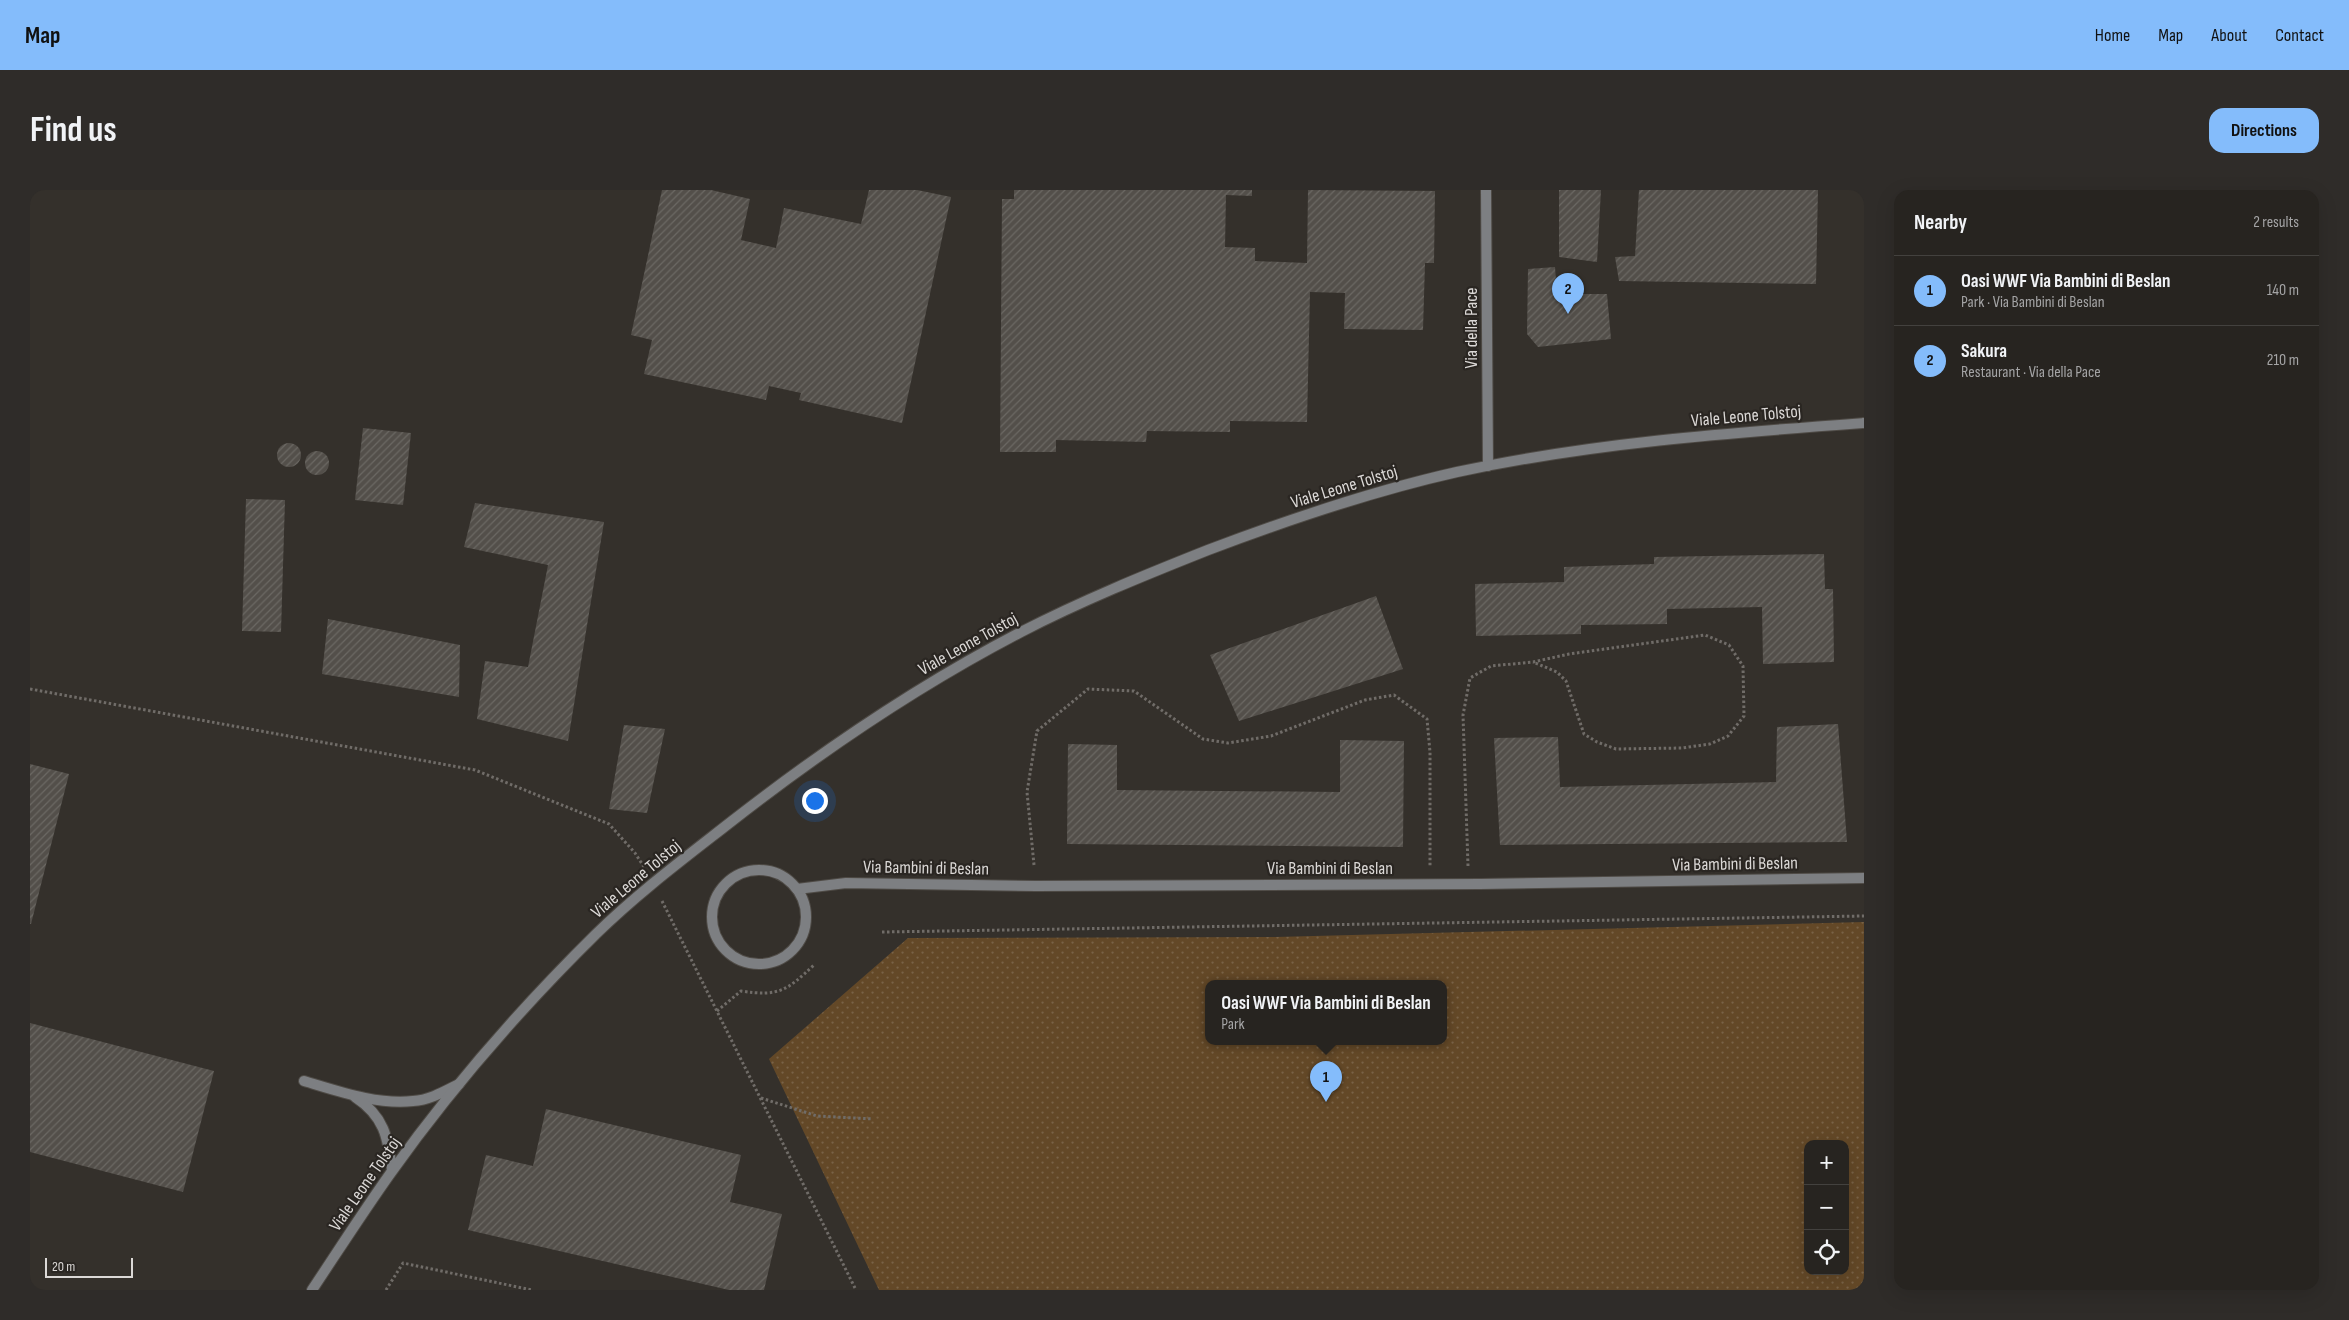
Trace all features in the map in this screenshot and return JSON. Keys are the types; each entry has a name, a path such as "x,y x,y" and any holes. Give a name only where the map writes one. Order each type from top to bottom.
{"street":[{"name":"Via della Pace","path":"1486,190 1488,466"},
{"name":"Viale Leone Tolstoj","path":"312,1290 392,1170 461,1083 563,968 617,914 653,882 856,730 915,692 1023,631 1133,580 1263,529 1376,493 1488,466 1689,438 1864,423"},
{"path":"754,870 770,871 786,878 797,889 804,902 807,917 798,945 787,956 774,962 759,964 744,962 731,955 720,943 712,913 716,897 726,884 739,874 754,870"},
{"name":"Via Bambini di Beslan","path":"797,889 846,883 1036,886 1469,884 1864,878"},
{"path":"304,1081 350,1094 392,1102 434,1097 461,1083"},
{"path":"350,1094 369,1106 379,1118 389,1148 392,1170"}],"path":[{"path":"1469,884 1463,714 1470,678 1491,666 1533,662 1569,654 1706,635 1729,645 1743,666 1744,716 1728,736 1710,744 1682,748 1616,749 1597,742 1584,734 1566,681 1557,672 1533,662"},
{"path":"30,689 475,770 609,824 634,853 653,882 856,1290"},
{"path":"1036,886 1027,792 1037,731 1088,690 1134,690 1203,739 1228,744 1271,736 1365,700 1394,695 1427,719 1430,752 1431,884"},
{"path":"882,932 1864,916"},
{"path":"717,1011 742,991 765,994 790,987 814,965"},
{"path":"760,1098 817,1116 873,1119"},
{"path":"386,1290 403,1263 532,1290"}],"shaded area":[{"path":"1864,922 1864,1290 879,1290 769,1059 908,938 1275,937"}],"building":[{"path":"662,190 711,190 750,199 741,240 776,248 784,208 861,224 869,190 917,190 951,197 902,423 799,400 801,393 769,386 766,400 644,374 652,340 631,335"},
{"path":"1014,190 1252,190 1252,196 1226,195 1225,247 1255,248 1255,261 1307,263 1308,190 1435,191 1434,263 1425,263 1423,330 1344,329 1345,293 1310,292 1307,422 1230,421 1230,432 1147,431 1146,442 1056,440 1056,452 1000,452 1002,199 1014,199"},
{"path":"1559,190 1601,190 1597,262 1559,257"},
{"path":"1639,190 1818,190 1816,284 1619,281 1615,257 1635,256"},
{"path":"1555,267 1557,294 1607,294 1611,339 1538,347 1527,334 1528,269"},
{"path":"363,428 411,433 403,505 355,500"},
{"path":"289,443 294,444 300,450 300,460 294,466 289,467 284,466 278,460 277,455 278,450 284,444"},
{"path":"317,451 322,452 328,458 328,468 322,474 317,475 312,474 306,468 305,463 306,458 312,452"},
{"path":"246,499 285,500 281,632 242,631"},
{"path":"475,503 604,522 568,741 477,719 485,661 528,667 548,565 464,547"},
{"path":"1824,554 1825,589 1833,589 1834,662 1763,664 1762,607 1667,609 1667,624 1581,625 1581,634 1476,636 1475,584 1564,582 1564,567 1654,564 1654,557"},
{"path":"1376,596 1403,669 1239,721 1210,655"},
{"path":"328,619 460,645 459,697 322,674"},
{"path":"1838,724 1847,842 1500,845 1494,738 1558,737 1560,787 1776,782 1777,727"},
{"path":"624,725 665,729 647,813 609,809"},
{"path":"1340,740 1404,741 1403,847 1067,844 1068,744 1117,745 1117,790 1340,792"},
{"path":"30,764 69,774 31,924 30,924"},
{"path":"30,1023 214,1071 183,1192 30,1152"},
{"path":"546,1109 741,1155 730,1202 782,1214 764,1290 729,1290 468,1230 486,1155 533,1166"}],"place":[{"name":"Sakura","path":"1568,314"},
{"name":"Oasi WWF Via Bambini di Beslan","path":"1326,1102"}]}
